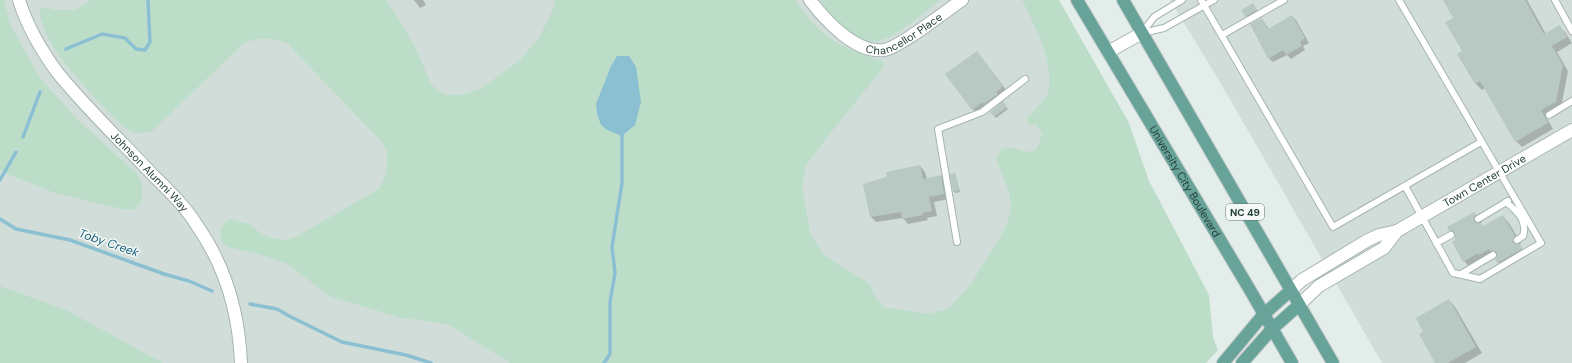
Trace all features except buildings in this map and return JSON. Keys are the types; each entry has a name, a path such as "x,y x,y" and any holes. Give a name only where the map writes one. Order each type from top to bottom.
{"main road":[{"name":"University City Boulevard","path":"1077,0 1292,363"},
{"name":"NC 49","path":"1123,0 1332,363"},
{"path":"1224,363 1263,315 1290,291"},
{"path":"1242,363 1272,329 1299,305"}],"street":[{"name":"Johnson Alumni Way","path":"19,0 43,52 57,72 176,199 202,232 218,263 232,301 239,336 241,363"},
{"name":"Chancellor Place","path":"810,0 829,23 855,42 867,48 884,50 905,39 962,0"},
{"path":"1108,52 1142,33"},
{"name":"Town Center Drive","path":"1290,291 1302,280 1368,240 1378,235 1397,231 1572,130"},
{"name":"Town Center Drive","path":"1299,305 1319,286 1384,248 1397,231"}],"lane":[{"path":"1142,33 1154,17 1182,0"},
{"path":"1142,33 1164,28 1202,3 1214,0"},
{"path":"1222,35 1284,0"},
{"path":"1399,0 1541,243 1480,279 1453,273 1405,186"},
{"path":"1554,0 1572,31"},
{"path":"1202,3 1333,227 1481,142"},
{"path":"957,242 938,129 982,112 1025,79"},
{"path":"1549,115 1572,101"},
{"path":"1478,219 1515,197"},
{"path":"1506,202 1519,212 1525,226 1523,236 1517,240"},
{"path":"1436,243 1452,235"},
{"path":"1461,274 1493,256"}],"shaded area":[{"path":"0,0 1047,0 1170,363 0,363"},
{"path":"1170,0 1572,0 1572,363 1382,363 1220,82"}],"green space":[{"path":"0,0 4,0 10,24 40,78 77,119 137,174 142,185 142,200 134,210 122,209 55,193 0,171"},
{"path":"91,0 386,0 416,49 431,84 444,95 462,95 480,89 519,61 539,38 554,7 555,0 795,0 814,25 828,37 848,48 884,62 883,68 806,165 802,187 810,232 824,255 870,284 875,297 885,308 927,314 948,309 971,284 1006,227 1011,208 1009,192 996,158 1002,149 1011,147 1025,152 1036,150 1042,135 1037,125 1029,124 1027,118 1046,96 1049,88 1048,66 1042,43 1022,0 1059,0 1129,123 1149,181 1209,295 1213,337 1218,350 1206,363 510,363 451,326 434,322 401,318 329,296 286,263 258,254 228,247 221,241 221,228 230,219 249,224 263,235 277,239 287,240 298,236 380,188 387,171 387,152 381,141 287,43 271,39 260,39 244,43 152,131 140,133 133,132 116,120 69,69 52,46 39,11 44,7 57,10 75,10"},
{"path":"820,0 940,0 895,34 885,39 866,41 852,35 846,30"},
{"path":"0,286 66,310 163,363 0,363"}],"water":[{"path":"617,56 629,56 636,67 641,102 635,125 622,136 607,130 601,125 597,114 596,104 611,66"}],"waterway":[{"path":"66,49 102,34 125,38 136,49 145,50 150,42 148,0"},
{"path":"23,137 40,92"},
{"path":"604,363 610,354 610,302 615,273 612,247 622,183 622,133"},
{"path":"0,180 16,152"},
{"name":"Toby Creek","path":"0,219 16,229 70,240 164,274 189,281 212,291"},
{"name":"Toby Creek","path":"250,304 277,309 342,342 406,355 431,363"}]}
